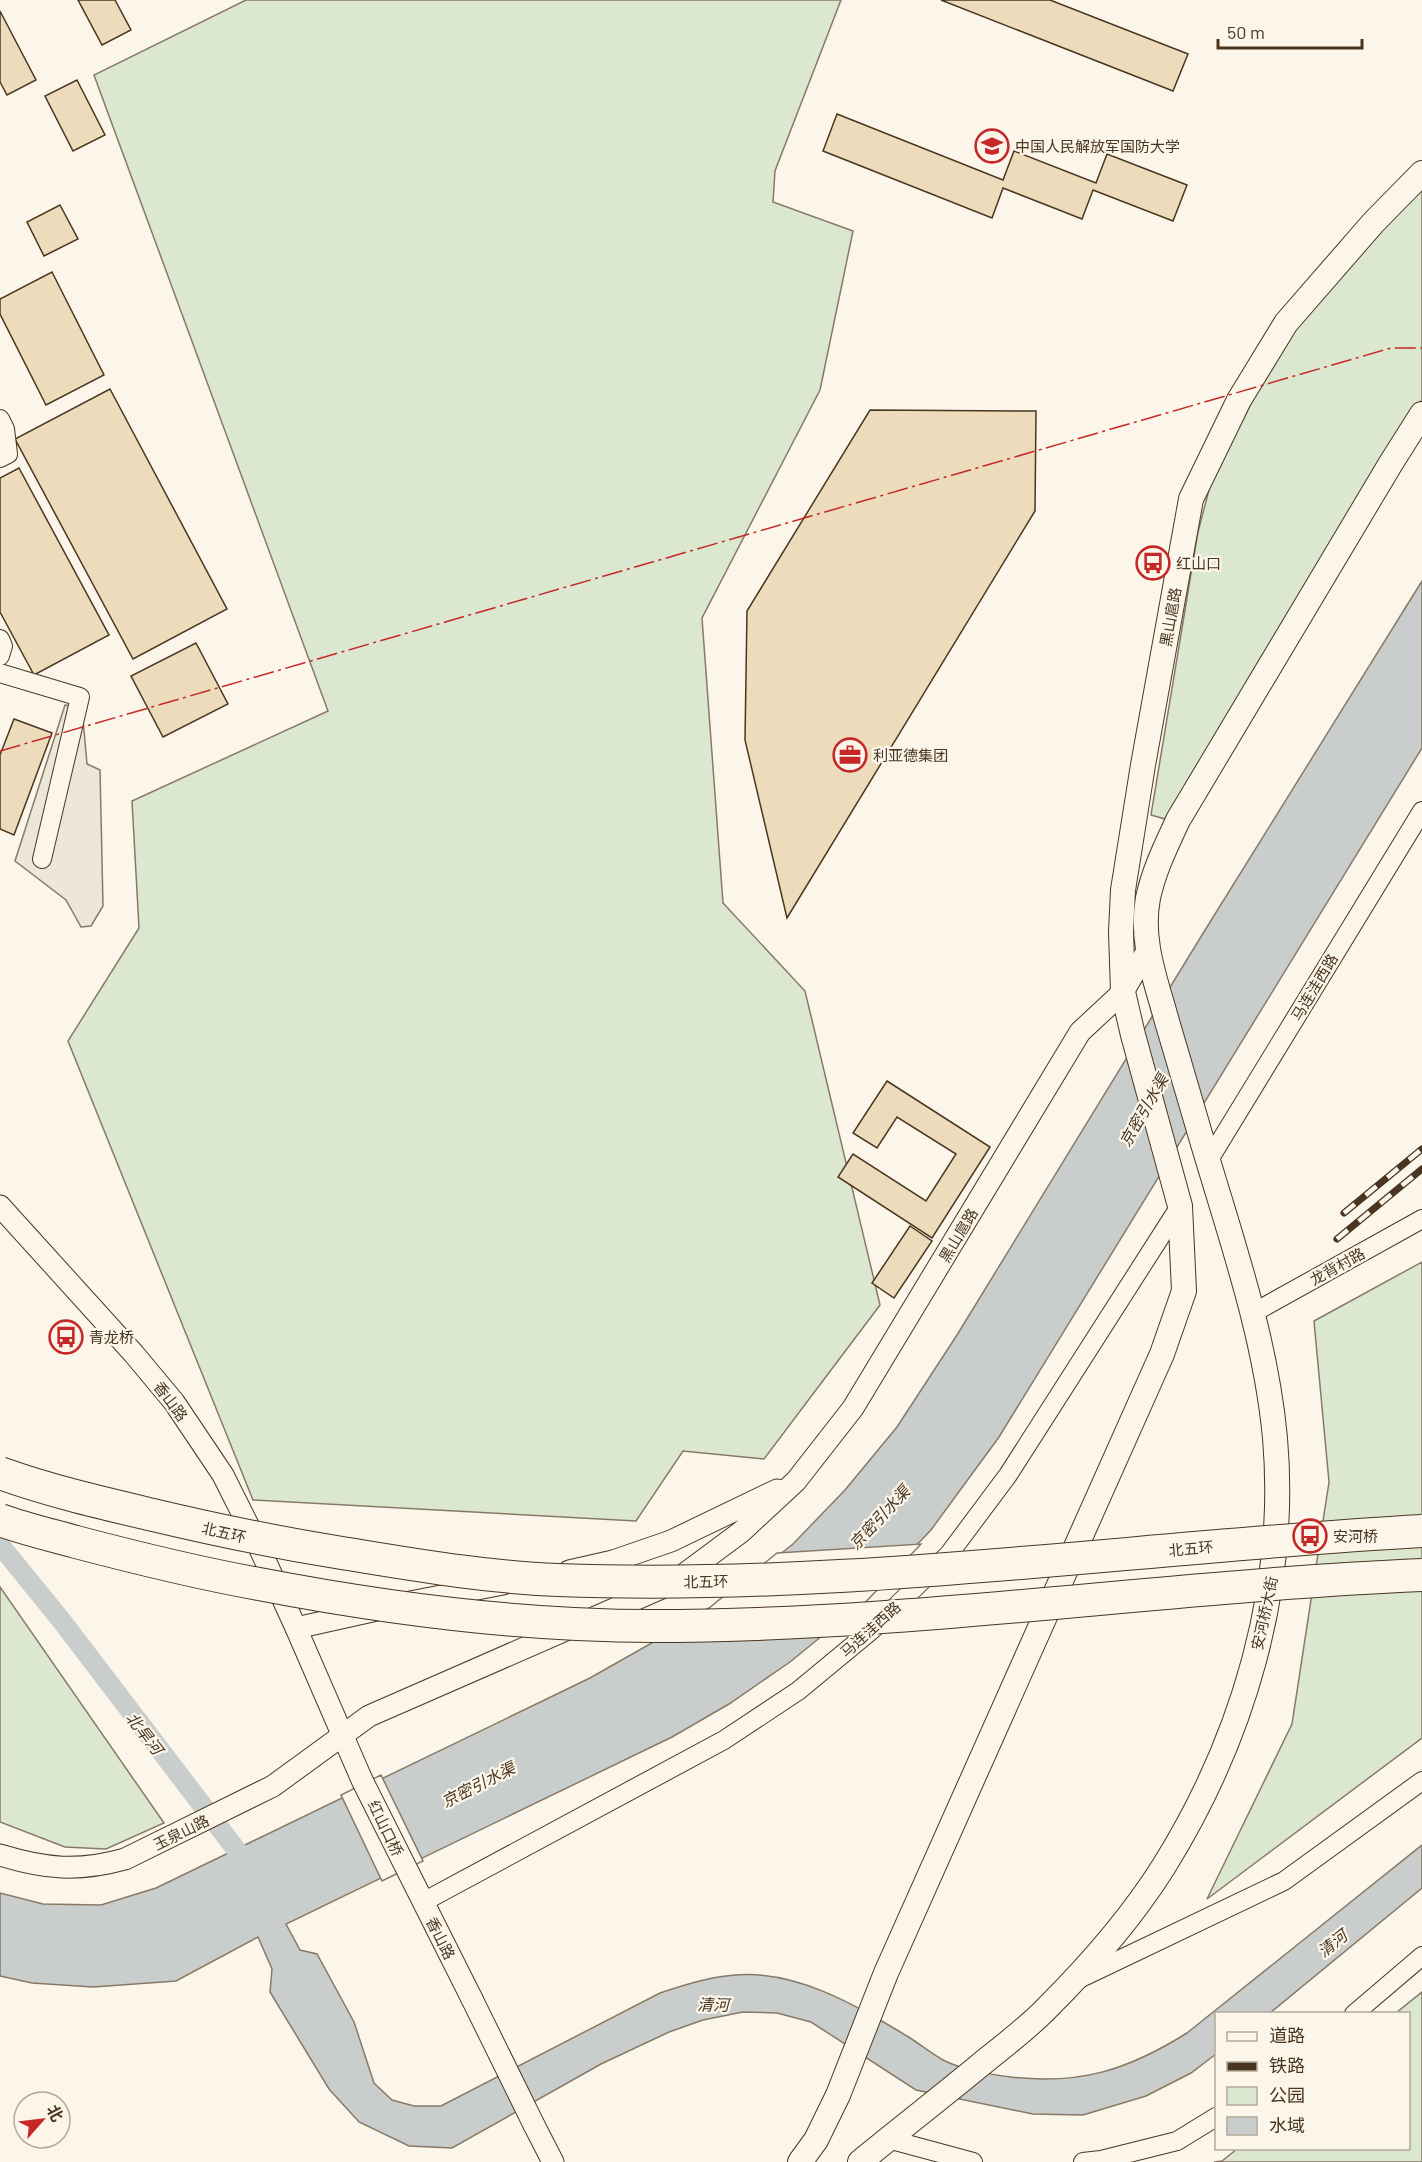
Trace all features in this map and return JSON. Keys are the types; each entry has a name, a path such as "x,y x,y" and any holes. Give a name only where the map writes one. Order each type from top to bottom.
{"highway":[{"name":"北五环","path":"0,1473 31,1484 106,1504 268,1542 473,1573 556,1580 650,1582 861,1575 1422,1531"},
{"path":"0,1520 197,1573 396,1608 548,1623 652,1626 800,1622 1003,1608 1221,1587 1422,1575"}],"main road":[{"name":"黑山扈路","path":"1180,1206 1123,992 1121,932 1123,890 1143,765 1191,499 1239,400 1286,323 1373,222 1422,173"},
{"path":"1147,951 1148,900 1157,864 1178,820 1422,414"},
{"name":"安河桥大街","path":"896,2133 1046,2010 1144,1895 1184,1832 1225,1747 1250,1675 1274,1564 1275,1438 1253,1313 1207,1163 1147,951"},
{"path":"800,2162 816,2140 838,2095 886,1973 1162,1354 1184,1291 1180,1206"},
{"path":"860,2162 896,2133"}],"street":[{"path":"0,418 5,429 8,454 0,458"},
{"path":"0,639 3,646 0,656"},
{"path":"0,673 80,697 42,859"},
{"name":"马连洼西路","path":"1207,1163 1422,811"},
{"path":"1123,992 1147,951"},
{"name":"黑山扈路","path":"343,1735 369,1716 671,1584 741,1532 796,1481 853,1408 1080,1032 1123,992"},
{"name":"香山路","path":"0,1206 126,1345 174,1402 223,1475 259,1547 343,1735"},
{"name":"马连洼西路","path":"423,1902 724,1740 798,1690 873,1629 949,1554 1008,1475 1180,1206"},
{"name":"龙背村路","path":"1253,1313 1422,1219"},
{"path":"296,1628 449,1593 552,1575 613,1561 671,1541 796,1481"},
{"name":"红山口桥","path":"343,1735 362,1780 410,1876"},
{"name":"玉泉山路","path":"0,1856 33,1865 68,1868 103,1865 125,1858 273,1786 343,1735"},
{"path":"1072,1982 1284,1881 1422,1781"},
{"name":"香山路","path":"410,1876 553,2162"},
{"path":"1355,2012 1422,1956"},
{"path":"1083,2162 1101,2160 1177,2141 1215,2118"},
{"path":"896,2133 973,2162"}],"green space":[{"path":"246,0 841,0 775,171 773,202 853,231 820,390 702,618 723,903 805,991 880,1305 764,1459 683,1451 636,1521 253,1500 68,1041 139,928 132,801 328,711 94,75"},
{"path":"1422,187 1422,400 1395,438 1165,819 1151,815 1198,532 1210,486 1262,381 1295,329 1333,280"},
{"path":"1422,1262 1422,1738 1207,1899 1292,1724 1329,1482 1314,1321"},
{"path":"0,1587 164,1823 106,1849 65,1847 0,1822"},
{"path":"1422,1992 1422,2162 1214,2162 1222,2161 1236,2150 1410,2150 1410,2012 1397,2012"}],"shaded area":[{"path":"65,705 82,708 87,764 100,770 103,906 91,926 81,927 66,900 15,861"}],"water":[{"path":"1422,581 1422,748 999,1437 931,1530 855,1609 790,1662 729,1704 672,1737 286,1924 300,1950 317,1954 354,2022 374,2083 392,2100 414,2106 441,2106 660,1993 706,1979 735,1975 781,1978 825,1992 887,2024 945,2061 969,2070 1036,2079 1059,2079 1103,2072 1144,2057 1187,2033 1422,1845 1422,1888 1271,2012 1215,2012 1215,2055 1191,2073 1146,2096 1083,2115 1033,2114 916,2090 811,2022 777,2013 743,2012 703,2020 669,2032 601,2064 452,2148 409,2146 359,2122 329,2089 270,1992 272,1969 258,1937 176,1981 93,1987 32,1983 0,1976 0,1893 43,1904 101,1905 156,1888 590,1678 710,1610 793,1544 845,1490 897,1427 957,1335"}],"pier":[{"path":"921,1544 857,1611 663,1633 709,1608 777,1553"},
{"path":"381,1775 423,1861 382,1881 341,1795"}],"building":[{"path":"78,0 115,0 131,30 102,45"},
{"path":"941,0 1050,0 1188,54 1173,91"},
{"path":"0,11 36,80 7,95 0,82"},
{"path":"77,80 105,135 73,151 45,96"},
{"path":"837,114 1003,180 1014,151 1096,183 1107,154 1187,185 1173,221 1093,190 1082,219 1003,188 992,218 823,151"},
{"path":"60,205 78,239 44,256 27,222"},
{"path":"52,272 104,375 46,405 0,314 0,299"},
{"path":"110,389 227,609 133,659 15,439"},
{"path":"870,410 1036,411 1035,511 787,918 745,740 747,611"},
{"path":"19,468 109,635 34,675 0,612 0,478"},
{"path":"196,643 228,704 163,737 131,676"},
{"path":"14,719 52,733 14,835 0,829 0,755"},
{"path":"887,1081 990,1147 932,1238 838,1177 853,1154 926,1201 956,1154 897,1117 877,1148 853,1133"},
{"path":"910,1226 932,1241 894,1298 872,1283"}],"waterway":[{"name":"北旱河","path":"0,1545 61,1620 244,1860 250,1872"}],"railway":[{"path":"1344,1213 1422,1149"},
{"path":"1337,1239 1422,1169"}],"power":[{"path":"0,751 1391,348 1422,348"}],"place":[{"name":"中国人民解放军国防大学","path":"992,146"},
{"name":"红山口","path":"1153,563"},
{"name":"利亚德集团","path":"850,755"},
{"name":"青龙桥","path":"66,1337"},
{"name":"安河桥","path":"1310,1536"}],"water label":[{"name":"京密引水渠","path":"1143,1110"},
{"name":"京密引水渠","path":"879,1517"},
{"name":"京密引水渠","path":"478,1784"},
{"name":"清河","path":"1332,1943"},
{"name":"清河","path":"713,2004"}]}
